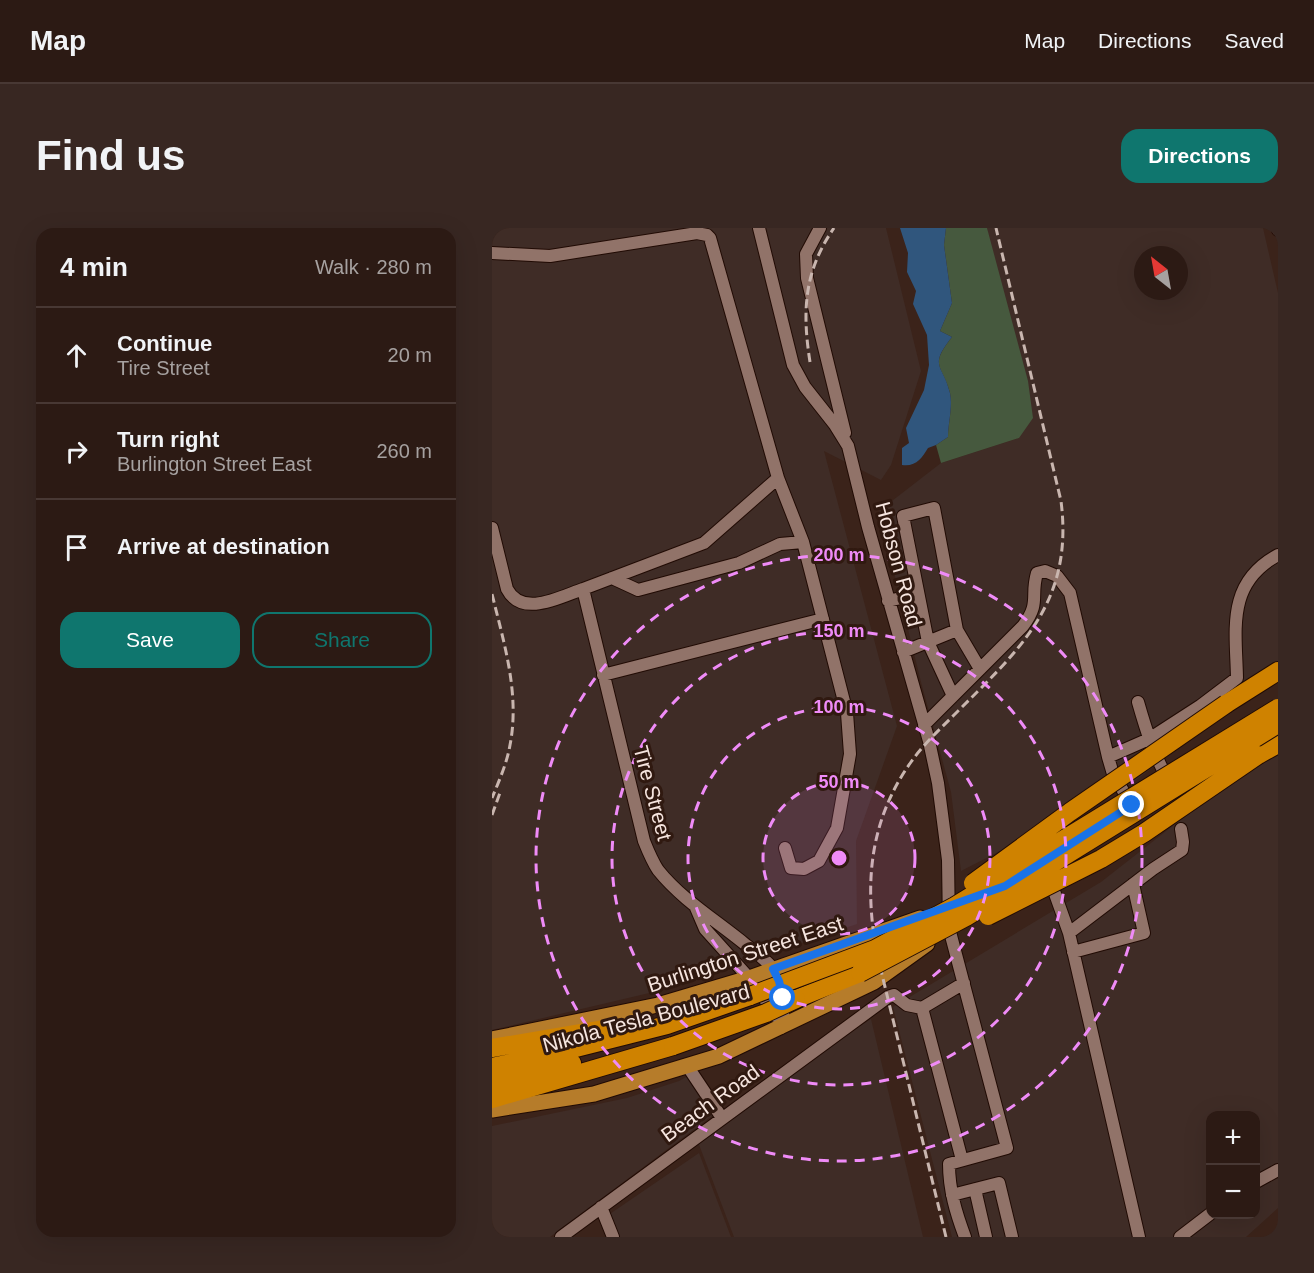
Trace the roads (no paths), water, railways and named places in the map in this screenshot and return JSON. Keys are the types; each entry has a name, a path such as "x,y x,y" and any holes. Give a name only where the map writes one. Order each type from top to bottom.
{"highway":[{"path":"835,963 907,927 1226,704 1278,671"},
{"name":"Nikola Tesla Boulevard","path":"492,1081 669,1032 750,996 884,944 955,906 1278,708"},
{"path":"860,973 966,917 1278,724"},
{"path":"492,1099 669,1032 766,1013 969,926 1101,859 1278,744"},
{"path":"492,1048 596,1031 669,1032"},
{"name":"Nikola Tesla Boulevard","path":"492,1067 669,1032"}],"main road":[{"name":"Burlington Street East","path":"1234,738 1265,711 1278,703"},
{"name":"Burlington Street East","path":"492,1110 594,1094 688,1067 719,1056 781,1028 883,977 1005,886 1234,738 1278,716"},
{"name":"Burlington Street East","path":"492,1039 658,1005 749,978 1005,886"}],"street":[{"name":"Hobson Road","path":"759,228 793,365 805,387 836,425 848,446 938,783 948,860 949,928 1007,1148 962,1160"},
{"path":"820,228 806,254 807,278 848,446"},
{"path":"492,253 550,256 697,233 710,238 778,478 803,542 847,713 850,754 837,828 819,861 804,869 791,868 785,848"},
{"path":"492,528 507,589 511,596 531,605 583,589 704,543 778,478"},
{"path":"953,696 927,642 903,516 934,508 957,630 980,669"},
{"path":"612,578 638,590 739,563 780,544 803,542"},
{"path":"1108,757 1149,739 1200,706 1237,678 1236,618 1240,596 1253,575 1278,555"},
{"path":"924,725 1023,626 1032,614 1035,603 1037,573 1045,570 1057,576 1070,593 1108,757 1113,774 1132,805"},
{"name":"Tire Street","path":"583,589 644,841 650,856 658,870 695,906 773,969"},
{"path":"888,601 918,594"},
{"path":"603,675 823,618"},
{"path":"903,652 957,630"},
{"path":"1138,702 1158,762 1169,781"},
{"path":"1069,933 1182,850 1184,842 1181,829"},
{"path":"1044,861 1074,952 1139,1237"},
{"path":"1074,952 1144,933 1133,884"},
{"name":"Tire Street","path":"695,906 705,929 767,1001 781,1028"},
{"path":"773,969 783,998 784,1012 781,1028"},
{"path":"964,983 922,1008 962,1160 949,1164 952,1195 965,1237"},
{"name":"Beach Road","path":"561,1237 883,1001 894,995 907,1005 922,1008"},
{"path":"688,1067 722,1118"},
{"path":"1260,1180 1278,1170"},
{"path":"952,1195 999,1184 1012,1237"},
{"path":"975,1189 986,1237"},
{"path":"601,1207 613,1237"},
{"path":"1180,1237 1206,1217"}],"water":[{"path":"900,228 946,228 944,245 952,303 940,331 952,337 939,360 951,398 948,437 928,448 918,461 911,465 902,465 902,448 909,443 906,428 924,390 929,365 927,335 913,304 916,291 907,272 908,253"}],"railway":[{"path":"810,362 806,326 808,292 816,260 834,228"},
{"path":"946,1237 877,954 871,903 871,878 878,830 897,784 926,744 1020,646 1037,622 1050,596 1059,568 1063,537 1061,501 996,228"},
{"path":"492,594 509,669 513,707 509,752 492,798"},
{"path":"492,815 501,790"}]}
